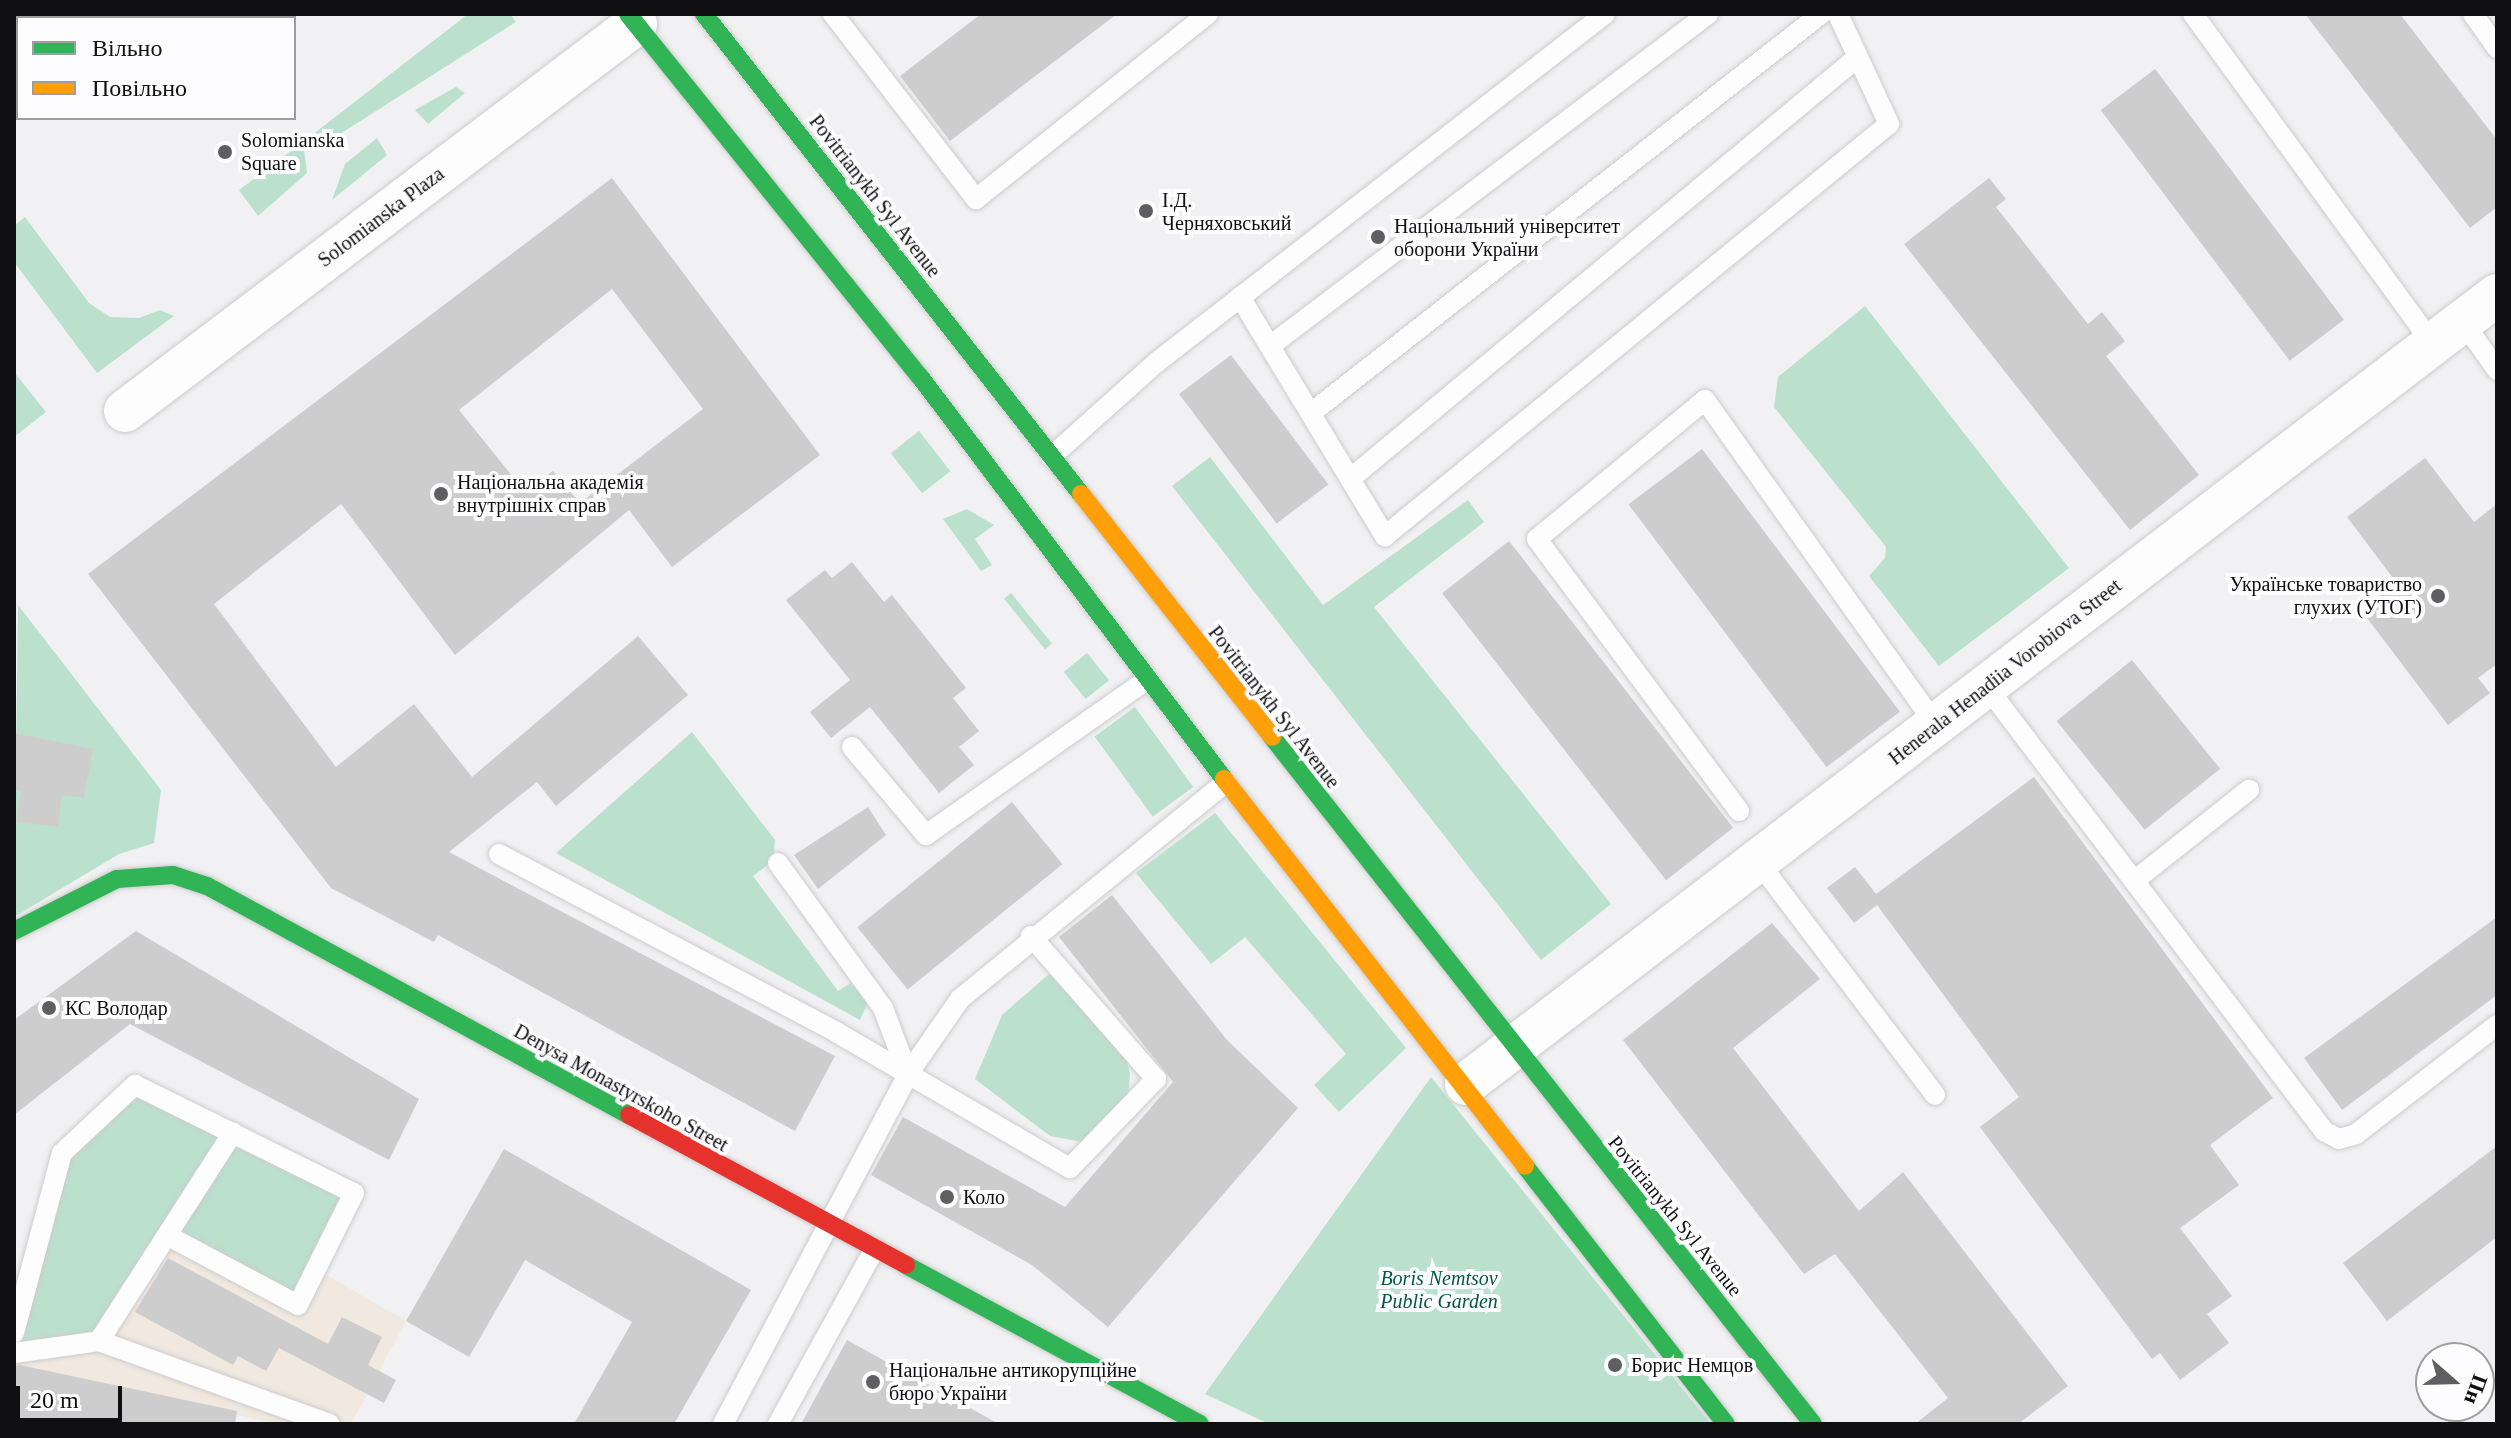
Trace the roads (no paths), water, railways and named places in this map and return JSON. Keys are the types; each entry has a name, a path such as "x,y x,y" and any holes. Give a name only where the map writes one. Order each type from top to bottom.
{"main road":[{"name":"Povitrianykh Syl Avenue","path":"704,14 1512,1048 1813,1424"},
{"path":"632,19 921,378 1226,782 1466,1084 1726,1424"},
{"name":"Denysa Monastyrskoho Street","path":"14,931 117,879 173,875 207,886 873,1252 1200,1424"}],"street":[{"name":"Solomianska Plaza","path":"125,411 632,19"},
{"name":"Henerala Henadiia Vorobiova Street","path":"1466,1084 1759,863 2497,295"}],"lane":[{"path":"833,14 976,199 1208,14"},
{"path":"1051,457 1240,297 1605,14"},
{"path":"1270,346 1708,14"},
{"path":"1311,413 1821,14"},
{"path":"1240,297 1385,536 1889,124 1838,14"},
{"path":"2193,14 2447,332 2497,370"},
{"path":"2473,14 2497,48"},
{"path":"1350,479 1858,57"},
{"path":"1739,811 1537,539 1705,400 1936,725"},
{"path":"852,747 926,835 1148,679"},
{"path":"1986,686 2324,1131 2339,1139 2356,1134 2497,1025"},
{"path":"723,1424 908,1074 960,999 1031,936 1226,782"},
{"path":"2134,881 2249,790"},
{"path":"499,854 908,1074 1070,1168 1156,1079 1031,936"},
{"path":"778,863 883,1008 908,1074"},
{"path":"1759,863 1935,1095"},
{"path":"14,1333 62,1153 135,1085 354,1193 298,1305 168,1236"},
{"path":"99,1341 233,1132"},
{"path":"778,1424 873,1252"},
{"path":"14,1353 99,1341 329,1424"}],"place":[{"name":"Solomianska Square","path":"225,152"},
{"name":"І.Д. Черняховський","path":"1146,211"},
{"name":"Національний університет оборони України","path":"1378,237"},
{"name":"Національна академія внутрішніх справ","path":"441,494"},
{"name":"Українське товариство глухих (УТОГ)","path":"2438,596"},
{"name":"КС Володар","path":"49,1008"},
{"name":"Коло","path":"947,1197"},
{"name":"Борис Немцов","path":"1615,1365"},
{"name":"Національне антикорупційне бюро України","path":"873,1382"}],"park label":[{"name":"Boris Nemtsov Public Garden","path":"1439,1290"}]}
